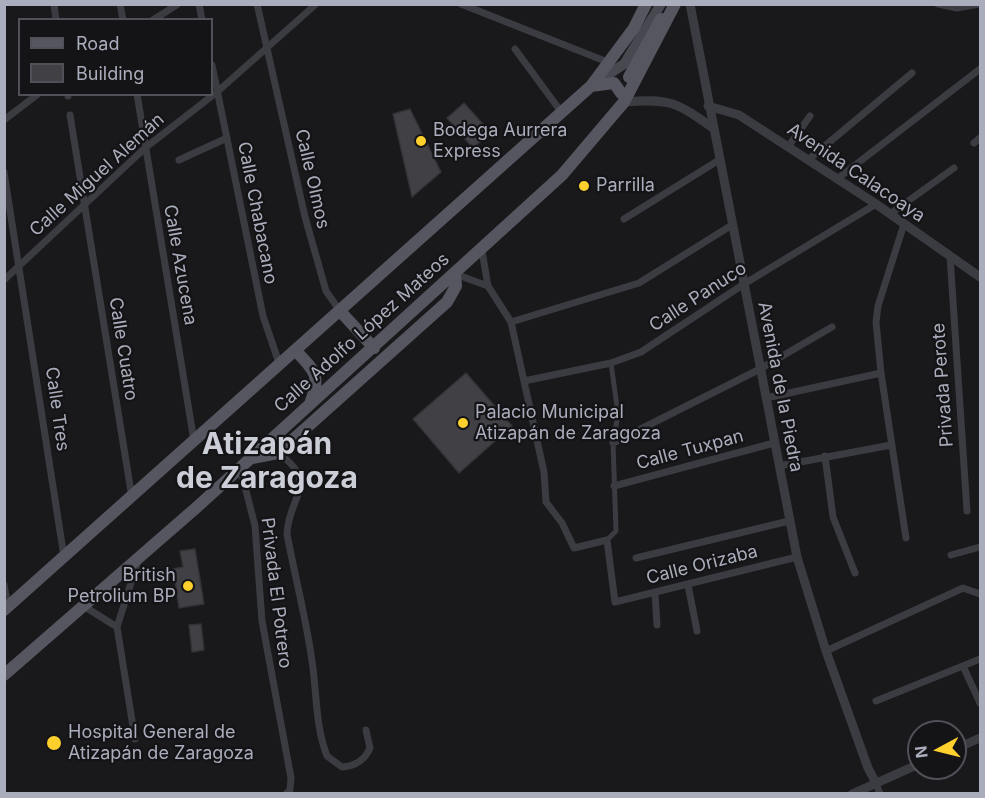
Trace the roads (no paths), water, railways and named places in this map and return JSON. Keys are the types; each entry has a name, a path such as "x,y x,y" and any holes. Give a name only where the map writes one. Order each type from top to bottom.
{"main road":[{"name":"Calle Adolfo López Mateos","path":"6,608 280,366 591,86 634,28 646,4"},
{"path":"591,86 611,75 624,64 661,4"},
{"name":"Calle Adolfo López Mateos","path":"4,675 374,348 562,175 621,102 673,4"},
{"path":"591,86 614,82 621,102"},
{"path":"250,458 278,453 447,302 456,286 455,274"},
{"path":"340,311 374,348"},
{"path":"296,351 315,374 316,387 311,402"},
{"path":"281,429 318,416"}],"street":[{"path":"156,18 178,4"},
{"name":"Calle Olmos","path":"257,4 319,267 326,291 340,311"},
{"path":"460,4 610,63"},
{"name":"Avenida de la Piedra","path":"690,4 797,557 826,651 868,768 876,783"},
{"path":"938,4 957,8 980,5"},
{"name":"Calle Miguel Alemán","path":"213,95 267,50 315,5"},
{"path":"515,49 562,113"},
{"path":"837,179 981,69"},
{"name":"Calle Chabacano","path":"213,70 263,316 280,366"},
{"path":"808,160 912,73"},
{"path":"4,120 35,96"},
{"name":"Calle Azucena","path":"136,96 194,441"},
{"name":"Calle Miguel Alemán","path":"4,280 145,148 212,96"},
{"path":"621,102 668,101 683,106 713,128"},
{"name":"Avenida Calacoaya","path":"708,106 739,115 876,204 981,277"},
{"name":"Calle Cuatro","path":"70,115 132,498"},
{"path":"788,147 810,116"},
{"path":"179,160 227,138"},
{"path":"974,143 981,138"},
{"path":"624,219 719,160"},
{"path":"890,214 954,168"},
{"name":"Calle Tres","path":"4,172 63,557"},
{"name":"Calle Panuco","path":"524,381 611,363 641,352 744,284 876,204"},
{"path":"904,224 878,306 876,322 881,373 906,538"},
{"path":"511,322 639,283 732,225"},
{"path":"482,250 488,286 511,322 544,472 546,502 562,523 574,548 607,540 616,531 613,443 618,414 611,363"},
{"name":"Privada Perote","path":"950,256 967,511"},
{"path":"455,274 488,286"},
{"path":"613,443 760,369 832,327"},
{"path":"766,398 881,373"},
{"name":"Calle Tuxpan","path":"614,486 774,443"},
{"path":"779,466 891,445"},
{"path":"278,453 292,463 299,473 301,486 287,522 287,534 304,607 313,666 314,701 327,756 342,767 351,766 362,760 370,747 366,730"},
{"path":"825,456 833,517 855,573"},
{"name":"Privada El Potrero","path":"240,467 255,526 261,614 291,778 290,790 286,794"},
{"path":"636,558 789,521"},
{"name":"Calle Orizaba","path":"607,540 615,602 797,557"},
{"path":"951,555 981,547"},
{"path":"135,739 117,627 139,558"},
{"path":"4,585 6,608"},
{"path":"688,585 696,631"},
{"path":"826,651 963,588 981,594"},
{"path":"655,593 657,625"},
{"path":"82,605 117,627"},
{"path":"876,701 981,659"},
{"path":"963,666 981,703"},
{"path":"967,744 981,738"},
{"name":"Avenida de la Piedra","path":"866,790 868,768"},
{"path":"852,794 866,790 907,769"},
{"path":"876,783 880,794"}],"place":[{"name":"Bodega Aurrera Express","path":"421,141"},
{"name":"Parrilla","path":"584,186"},
{"name":"Palacio Municipal Atizapán de Zaragoza","path":"463,423"},
{"name":"British Petrolium BP","path":"188,586"},
{"name":"Hospital General de Atizapán de Zaragoza","path":"54,743"}],"district":[{"name":"Atizapán de Zaragoza","path":"267,462"}]}
